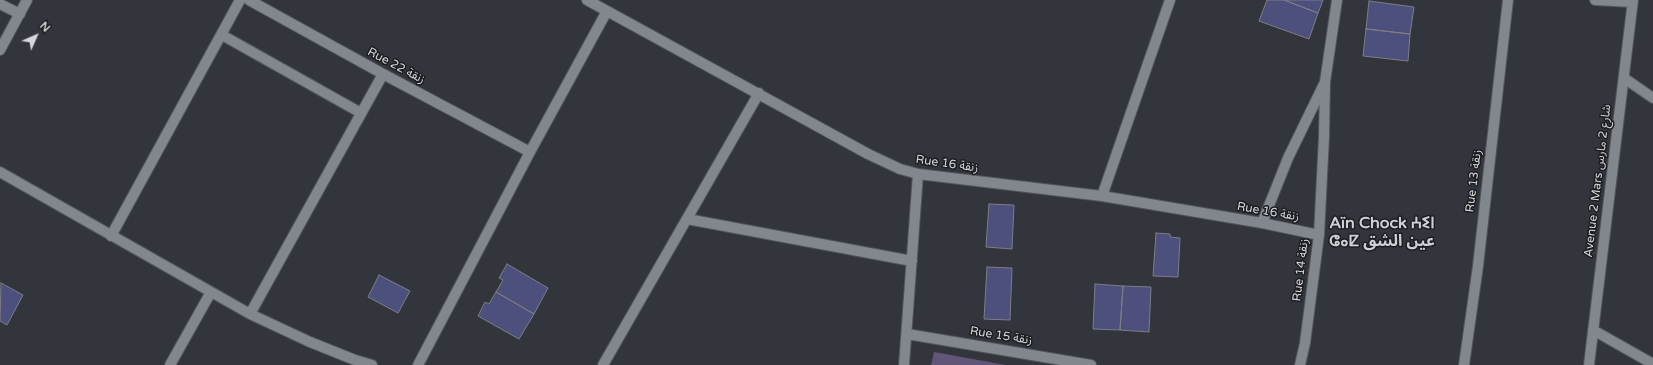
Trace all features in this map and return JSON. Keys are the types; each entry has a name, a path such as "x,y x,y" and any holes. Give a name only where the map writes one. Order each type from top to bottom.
{"street":[{"path":"0,50 28,0"},
{"path":"111,236 240,0"},
{"name":"Rue 22 زنقة","path":"250,0 383,74 530,152"},
{"name":"Rue 16 زنقة","path":"587,0 868,154 900,169 918,174 1102,196 1319,234"},
{"path":"1102,196 1170,0"},
{"name":"Rue 14 زنقة","path":"1300,365 1306,339 1319,234 1325,82 1337,0"},
{"name":"Rue 13 زنقة","path":"1464,365 1478,266 1508,0"},
{"path":"1595,0 1632,1"},
{"name":"Avenue 2 Mars شارع 2 مارس","path":"1589,365 1632,1"},
{"path":"0,4 20,14"},
{"path":"418,365 530,152 607,11"},
{"path":"222,35 361,113"},
{"path":"250,314 383,74"},
{"path":"1624,78 1653,98"},
{"name":"Rue 14 زنقة","path":"1262,223 1288,158 1325,82"},
{"path":"603,365 759,93"},
{"path":"0,172 250,314 353,362 372,365"},
{"path":"904,365 918,174"},
{"path":"687,219 912,261"},
{"path":"170,365 211,292"},
{"path":"1593,330 1653,364"},
{"name":"Rue 15 زنقة","path":"907,334 1051,361 1091,365"}],"shaded area":[{"path":"934,352 1006,365 931,365"}],"building":[{"path":"1267,0 1284,0 1318,13 1309,39 1259,21"},
{"path":"1284,0 1323,0 1318,13"},
{"path":"1369,1 1414,7 1410,34 1366,29"},
{"path":"1366,29 1410,34 1408,61 1363,56"},
{"path":"989,204 1014,205 1012,249 986,247"},
{"path":"1156,233 1170,234 1170,237 1180,238 1178,277 1153,276"},
{"path":"507,264 548,288 534,314 496,292 503,280 499,278"},
{"path":"987,267 1012,268 1010,320 984,319"},
{"path":"379,275 410,291 398,313 368,297"},
{"path":"1,283 23,295 7,325 0,321"},
{"path":"1095,284 1123,286 1120,330 1093,329"},
{"path":"1123,286 1151,287 1149,332 1120,330"},
{"path":"496,292 534,314 519,339 478,316 485,302 489,304"}],"district":[{"name":"Aïn Chock ⵄⵉⵏ ⵛⴰⵇ عين الشق","path":"1382,233"}]}
